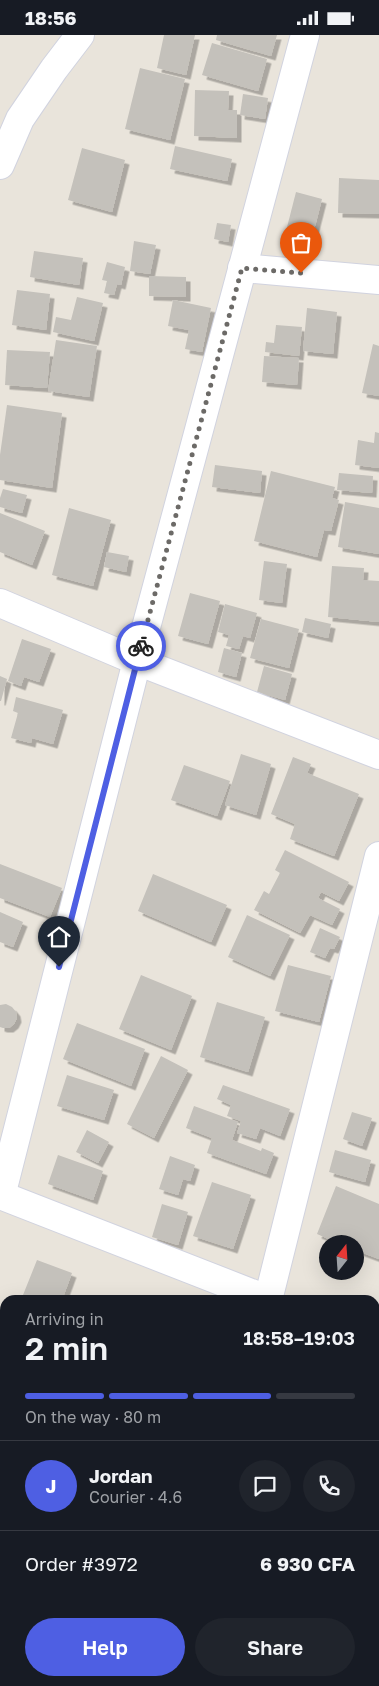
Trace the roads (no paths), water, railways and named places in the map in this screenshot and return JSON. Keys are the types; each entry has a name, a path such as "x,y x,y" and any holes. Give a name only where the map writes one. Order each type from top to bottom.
{"street":[{"path":"0,165 20,119 80,35"},
{"path":"256,1295 0,1196 137,661 305,35"},
{"path":"242,268 379,280"},
{"path":"0,603 137,661 379,755"},
{"path":"270,1295 379,857"}]}
